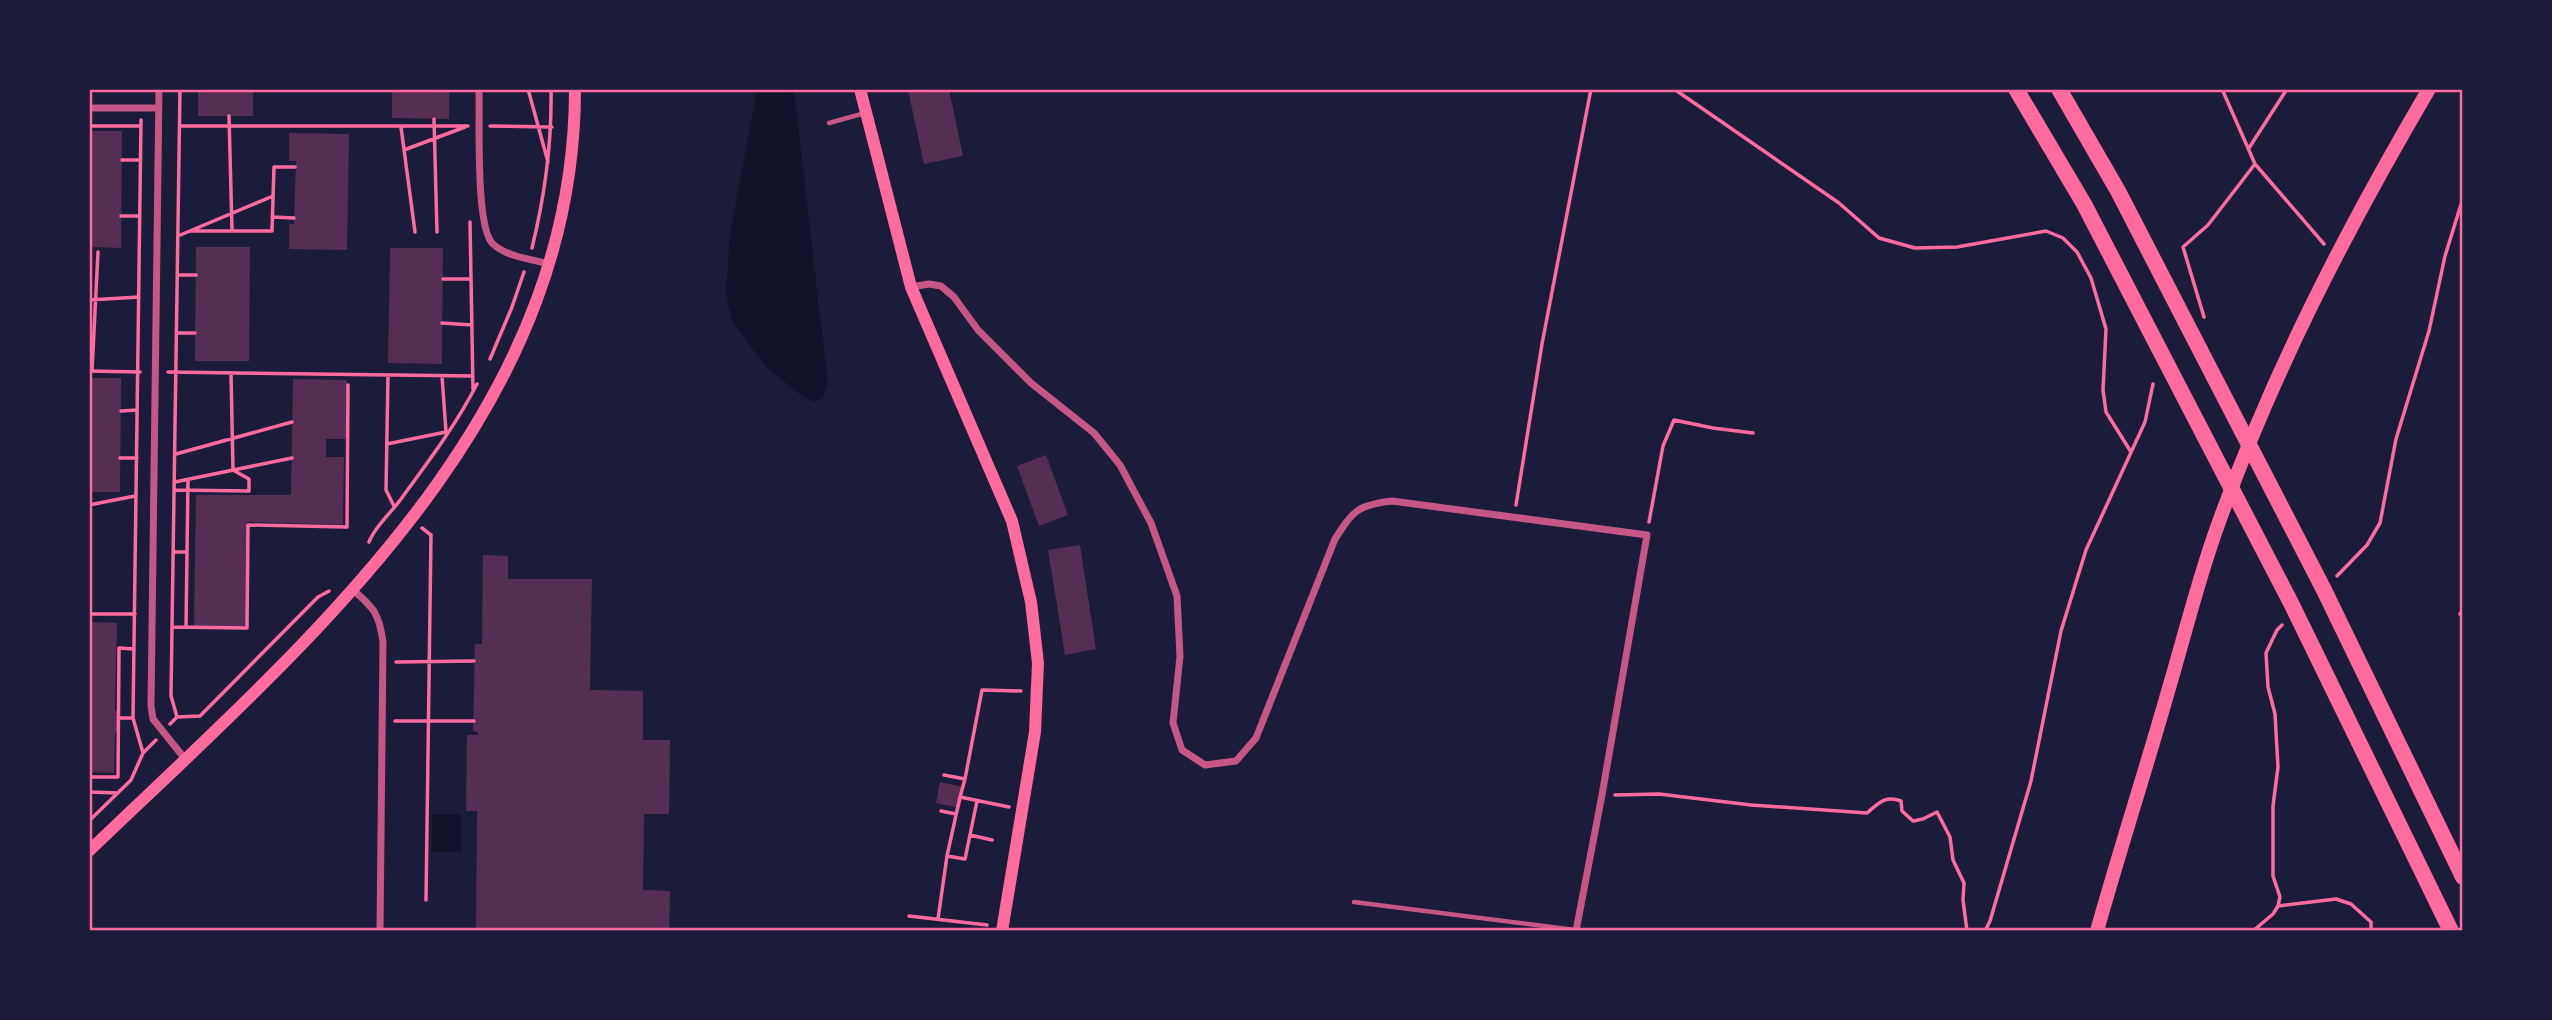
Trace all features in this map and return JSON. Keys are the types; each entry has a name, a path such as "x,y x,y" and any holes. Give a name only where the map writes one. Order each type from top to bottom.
{"highway":[{"path":"2016,89 2095,226 2307,635 2451,931"},
{"path":"2059,89 2118,191 2338,620 2463,877"}],"main road":[{"path":"89,851 289,658 412,520 446,473 513,360 534,313 550,264 569,181 575,89"},
{"path":"860,89 911,287 1012,522 1031,602 1038,663 1035,732 1003,926"},
{"path":"2097,931 2213,538 2244,457 2288,354 2335,256 2429,89"}],"street":[{"path":"159,89 151,706 153,719 186,759"},
{"path":"480,89 481,199 491,243 506,252 550,264"},
{"path":"89,108 158,108"},
{"path":"911,287 929,284 942,286 954,296 978,330 1031,383 1094,433 1121,465 1151,523 1177,596 1180,656 1173,723 1182,750 1205,765 1236,761 1256,738 1335,540 1349,517 1367,503 1392,501 1647,534 1576,930"},
{"path":"352,589 369,604 380,619 383,662 380,931"}],"lane":[{"path":"829,123 865,112"},
{"path":"1354,902 1576,930"}],"path":[{"path":"125,89 141,90 133,718 143,753"},
{"path":"177,717 172,696 180,89"},
{"path":"528,89 548,164"},
{"path":"485,368 512,307 529,259 540,214 552,127 551,89"},
{"path":"1514,518 1542,344 1591,89"},
{"path":"1674,89 1839,203 1879,238 1915,248 1957,247 2046,231 2063,238 2077,252 2091,278 2106,329 2103,390 2106,412 2131,452"},
{"path":"2222,89 2255,164 2335,256"},
{"path":"2249,148 2287,89"},
{"path":"229,116 232,230"},
{"path":"434,119 437,232"},
{"path":"89,126 141,126"},
{"path":"180,126 552,127"},
{"path":"400,126 415,232"},
{"path":"467,126 468,139"},
{"path":"404,150 467,126"},
{"path":"122,160 141,160"},
{"path":"2183,247 2208,225 2255,164"},
{"path":"190,231 272,231 274,167 295,167"},
{"path":"178,237 273,196"},
{"path":"2341,572 2367,545 2380,523 2396,439 2429,331 2445,256 2463,198"},
{"path":"121,216 140,216"},
{"path":"272,217 294,218"},
{"path":"470,219 473,391"},
{"path":"97,251 92,300 91,371 473,376"},
{"path":"178,275 196,275"},
{"path":"443,279 471,279"},
{"path":"92,300 139,297"},
{"path":"442,323 472,325"},
{"path":"177,332 195,333"},
{"path":"231,373 233,470"},
{"path":"388,374 386,490 395,508 431,535 426,900"},
{"path":"442,376 447,432"},
{"path":"366,550 372,536 395,508 479,380"},
{"path":"1985,931 2031,781 2064,619 2086,550 2145,422 2153,384"},
{"path":"173,627 247,628 248,525 347,527 348,385"},
{"path":"121,411 138,410"},
{"path":"1647,534 1662,446 1674,420 1753,433"},
{"path":"175,454 292,422"},
{"path":"387,444 447,432"},
{"path":"120,458 137,458"},
{"path":"175,482 292,458"},
{"path":"175,490 249,491 249,480 233,470"},
{"path":"186,627 188,479"},
{"path":"89,505 136,496"},
{"path":"174,552 187,552"},
{"path":"89,821 131,780 143,753 177,717 200,716 318,597 332,589"},
{"path":"2460,614 2463,608"},
{"path":"89,614 135,614"},
{"path":"89,777 118,777 119,648 134,649"},
{"path":"383,662 474,661"},
{"path":"2253,931 2273,914 2280,897 2273,876 2273,806 2278,767 2275,714 2268,687"},
{"path":"938,919 947,856 982,690 1037,691"},
{"path":"118,718 133,718"},
{"path":"382,721 474,721"},
{"path":"944,775 965,779"},
{"path":"89,793 118,793"},
{"path":"1602,795 1659,794 1751,806 1867,813 1883,799 1894,798 1901,801 1902,811 1913,821 1937,812 1950,837 1953,860 1964,883 1967,931"},
{"path":"960,797 1022,809"},
{"path":"947,856 965,859 978,800"},
{"path":"940,811 956,814"},
{"path":"89,814 96,814"},
{"path":"970,835 992,840"},
{"path":"2278,906 2336,900 2351,904 2371,922 2371,931"},
{"path":"909,916 1003,926"}],"shaded area":[{"path":"757,89 794,89 828,386 823,398 814,402 766,367 733,323 726,294 730,235"},
{"path":"432,814 461,814 461,852 432,852"}],"building":[{"path":"198,89 253,89 253,116 198,116"},
{"path":"392,89 449,89 449,119 392,118"},
{"path":"949,89 963,156 924,164 908,90"},
{"path":"89,131 122,131 121,248 89,247"},
{"path":"289,133 349,134 347,250 289,249 289,224 294,224 296,161 289,161"},
{"path":"196,247 250,247 249,361 195,361"},
{"path":"390,248 443,248 442,364 388,363"},
{"path":"89,378 121,378 120,492 89,492"},
{"path":"293,379 347,380 346,439 326,439 326,457 344,457 343,525 247,522 246,626 194,626 196,495 291,495"},
{"path":"1046,455 1068,515 1039,526 1017,466"},
{"path":"1080,545 1096,649 1065,655 1048,550"},
{"path":"483,555 508,556 508,579 592,579 590,690 643,691 643,740 670,740 669,814 644,814 643,890 670,891 669,931 476,931 477,811 466,811 467,735 478,735 478,732 473,731 475,644 482,644"},
{"path":"89,622 117,623 115,711 119,711 119,733 115,733 114,773 89,772"},
{"path":"940,782 964,787 960,808 936,803"}]}
